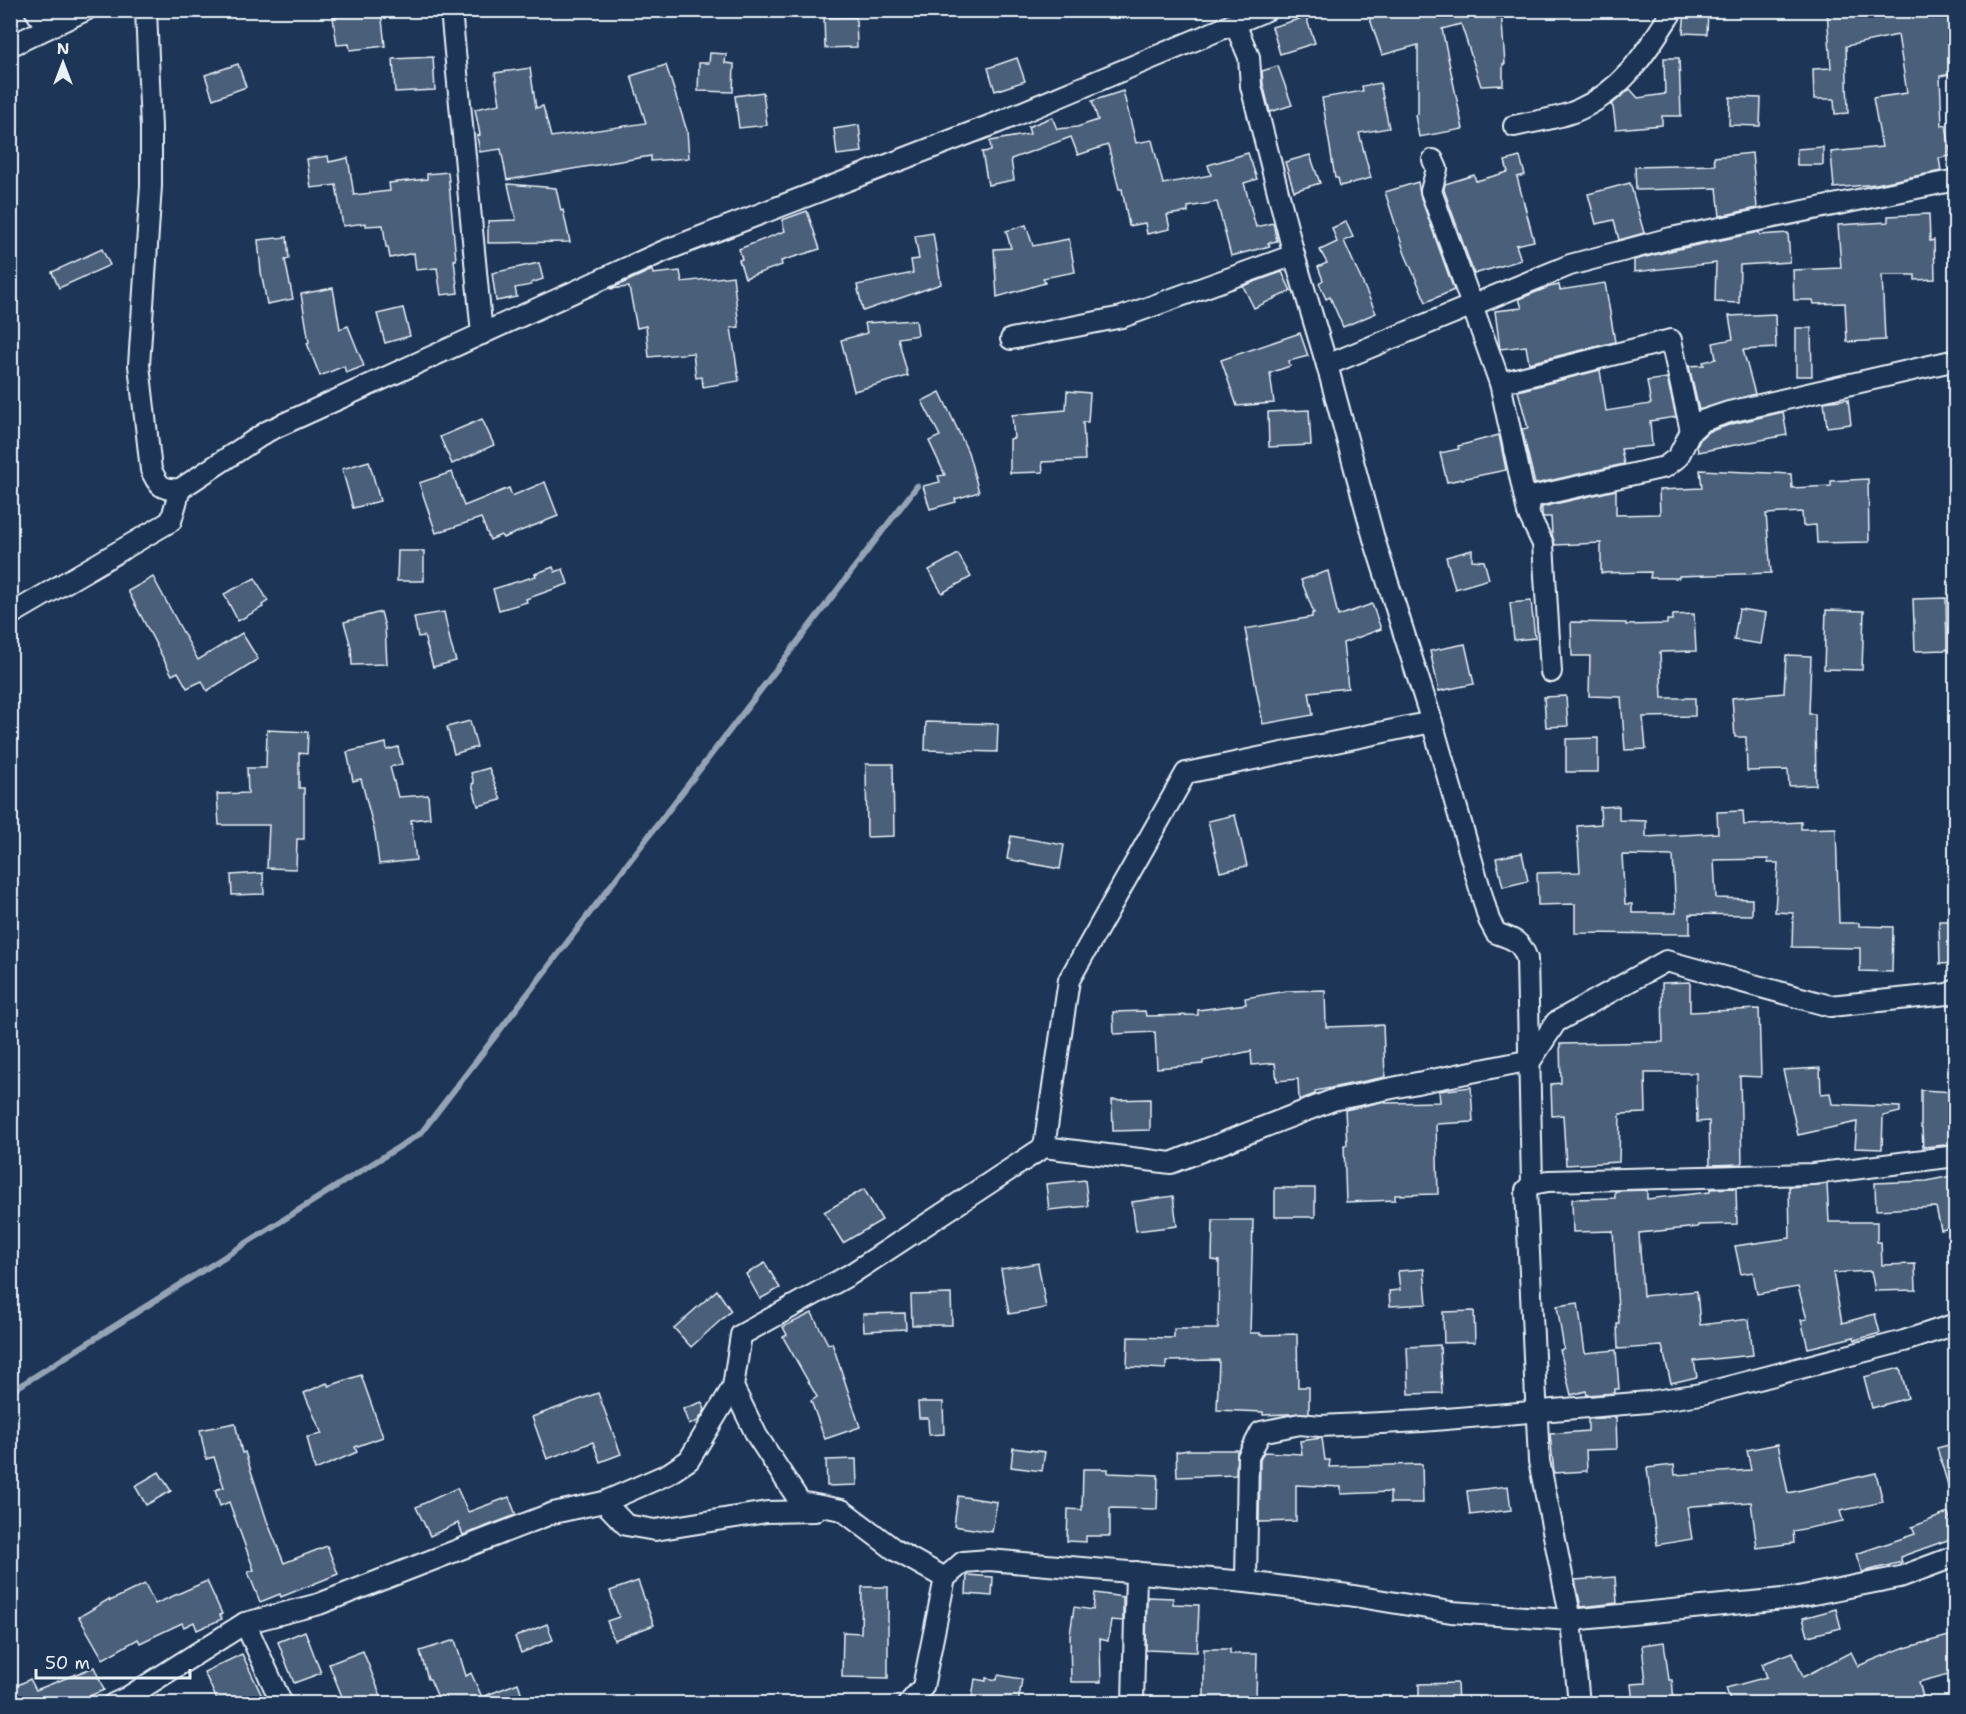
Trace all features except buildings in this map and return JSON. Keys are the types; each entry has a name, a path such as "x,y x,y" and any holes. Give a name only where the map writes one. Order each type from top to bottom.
{"street":[{"path":"35,10 47,28"},
{"path":"10,46 86,10"},
{"path":"146,10 151,186 139,365 151,470 158,483 167,490 180,489 268,431 664,251 999,122 1267,10"},
{"path":"451,10 482,334"},
{"path":"1514,126 1575,111 1602,98 1638,64 1673,10"},
{"path":"1235,24 1250,57 1251,87 1294,255 1327,365 1374,539 1432,722 1489,920 1496,933 1514,939 1524,948 1527,959 1532,1184"},
{"path":"1433,160 1437,169 1431,191 1500,383 1528,513 1543,544 1551,672"},
{"path":"1327,365 1570,265 1671,238 1956,180"},
{"path":"1011,339 1122,317 1294,255"},
{"path":"1500,383 1671,340 1691,431"},
{"path":"1528,513 1531,497 1665,467 1678,457 1691,431 1702,421 1728,412 1956,360"},
{"path":"10,615 171,521 180,489"},
{"path":"1044,1147 1069,980 1186,773 1432,722"},
{"path":"114,1704 128,1698 245,1623 319,1604 553,1513 604,1502 668,1474 689,1460 733,1387 741,1335 850,1274 1044,1147 1171,1163 1333,1100 1531,1060 1556,1022 1666,961 1830,1006 1948,994 1956,990"},
{"path":"1579,1704 1571,1620 1539,1461 1526,1190 1532,1184 1548,1181 1813,1174 1956,1156"},
{"path":"1246,1582 1248,1456 1261,1431 1300,1424 1343,1425 1535,1411 1648,1402 1701,1394 1904,1341 1956,1324"},
{"path":"733,1387 757,1436 800,1502 842,1510 895,1550 945,1578"},
{"path":"604,1502 626,1525 655,1530 767,1512 842,1510"},
{"path":"908,1704 923,1687 945,1578 963,1562 989,1560 1246,1582 1348,1595 1451,1612 1571,1620 1793,1598 1899,1576 1956,1556"},
{"path":"1133,1704 1136,1572"},
{"path":"245,1623 282,1704"}],"waterway":[{"path":"10,1392 421,1133 917,486"}]}
